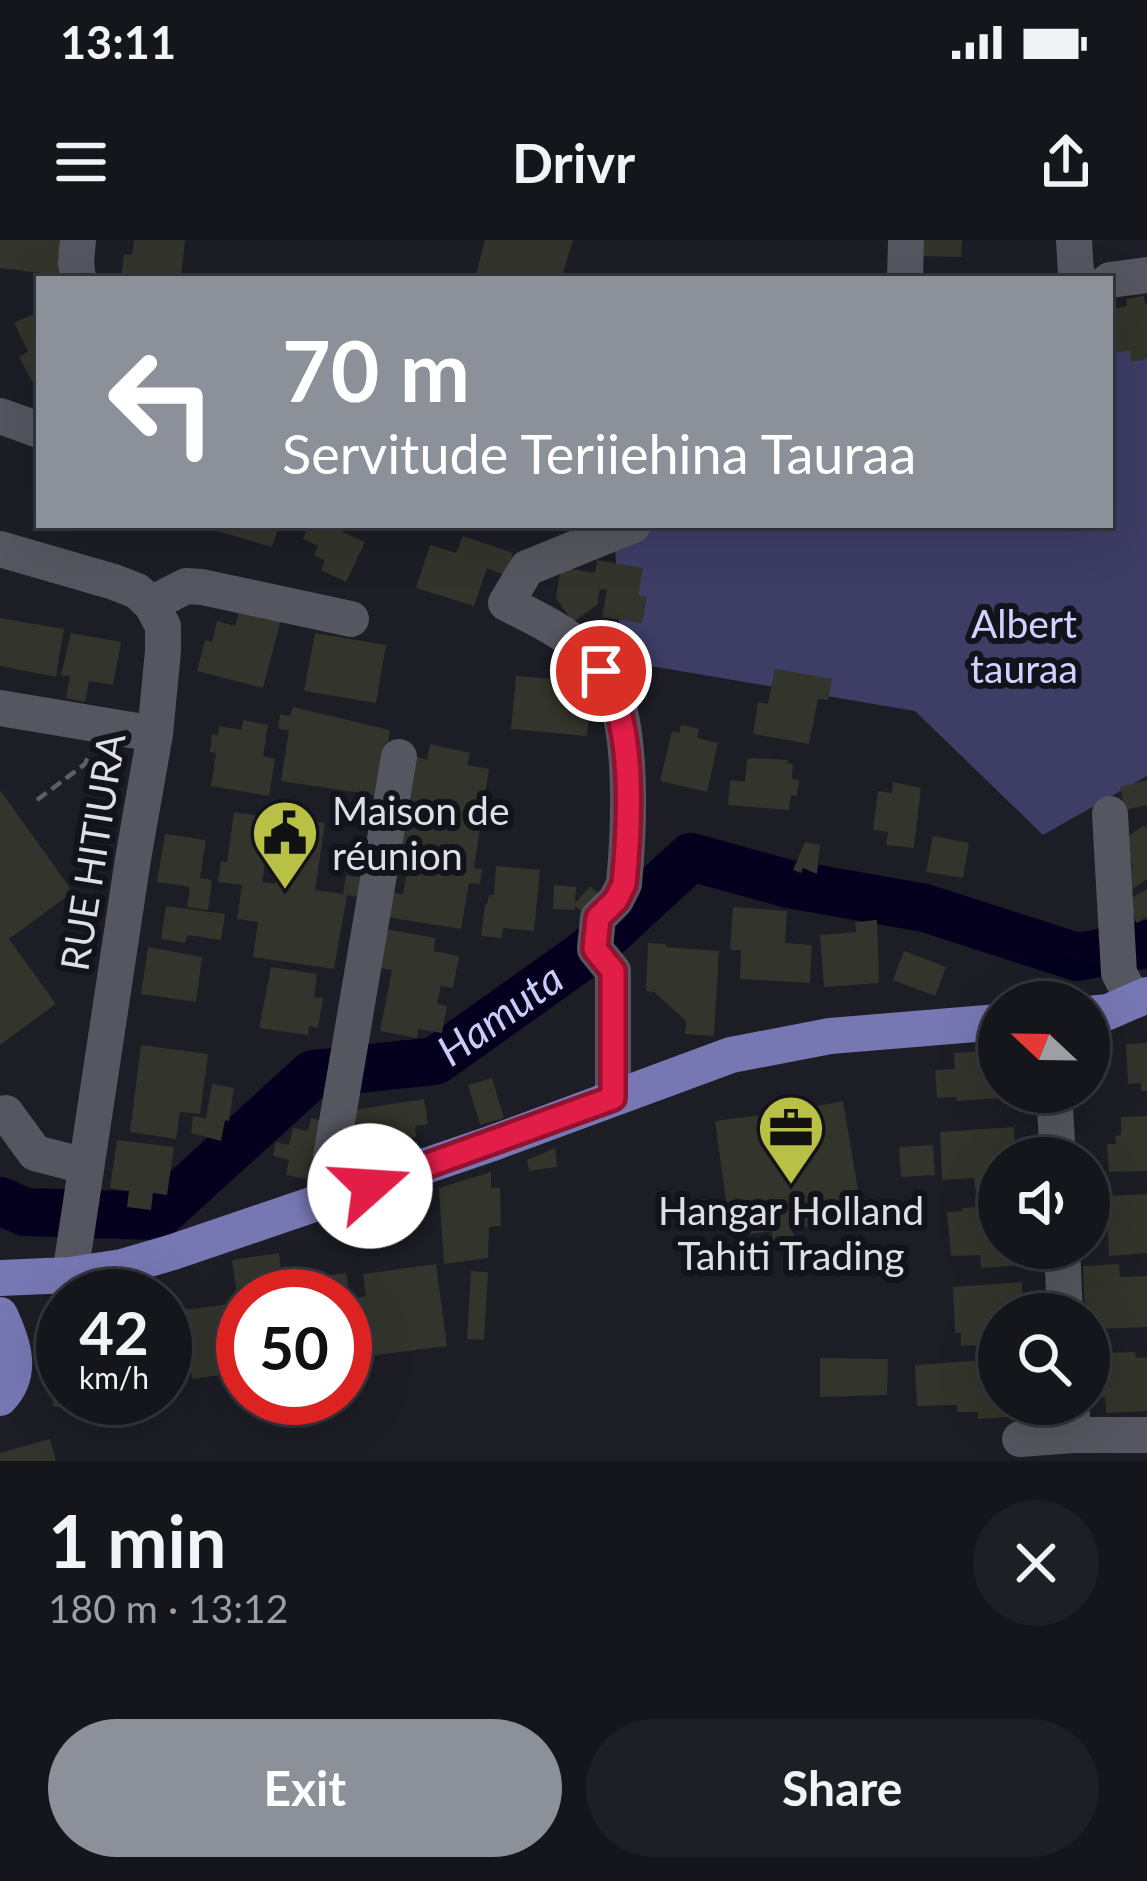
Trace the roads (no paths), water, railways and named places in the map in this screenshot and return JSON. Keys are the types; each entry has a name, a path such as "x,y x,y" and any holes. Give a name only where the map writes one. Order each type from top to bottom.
{"main road":[{"path":"1110,1010 1134,985"},
{"path":"120,1269 731,1055 830,1036 978,1024"},
{"path":"0,1278 36,1279"},
{"path":"0,1315 16,1358 14,1378 0,1398"}],"street":[{"path":"78,240 78,276"},
{"path":"904,276 906,240"},
{"path":"1074,240 1078,276"},
{"path":"0,416 36,429"},
{"path":"613,1098 613,971 595,949 598,918 624,884 627,766 623,735 612,688 583,650 506,603 527,568 626,528"},
{"path":"0,549 114,582 137,591 151,604 186,586 202,587 351,619"},
{"name":"RUE HITIURA","path":"88,1269 75,1237 164,651 163,626 151,604"},
{"path":"569,674 598,690 614,710 623,735"},
{"path":"0,708 154,734"},
{"path":"330,1199 331,1156 399,758"},
{"path":"1110,814 1134,985"},
{"path":"6,1113 35,1154 83,1180"},
{"path":"1020,1439 1058,1425"},
{"path":"1095,1425 1147,1436"}],"waterway":[{"name":"Hamuta","path":"0,1201 25,1212 157,1216 313,1074 435,1061 588,952 691,857 789,884 925,908 1077,957 1147,944"}],"place":[{"name":"Maison de réunion","path":"285,892"},
{"name":"Hangar Holland Tahiti Trading","path":"791,1187"}],"park label":[{"name":"Albert tauraa","path":"1024,646"}]}
